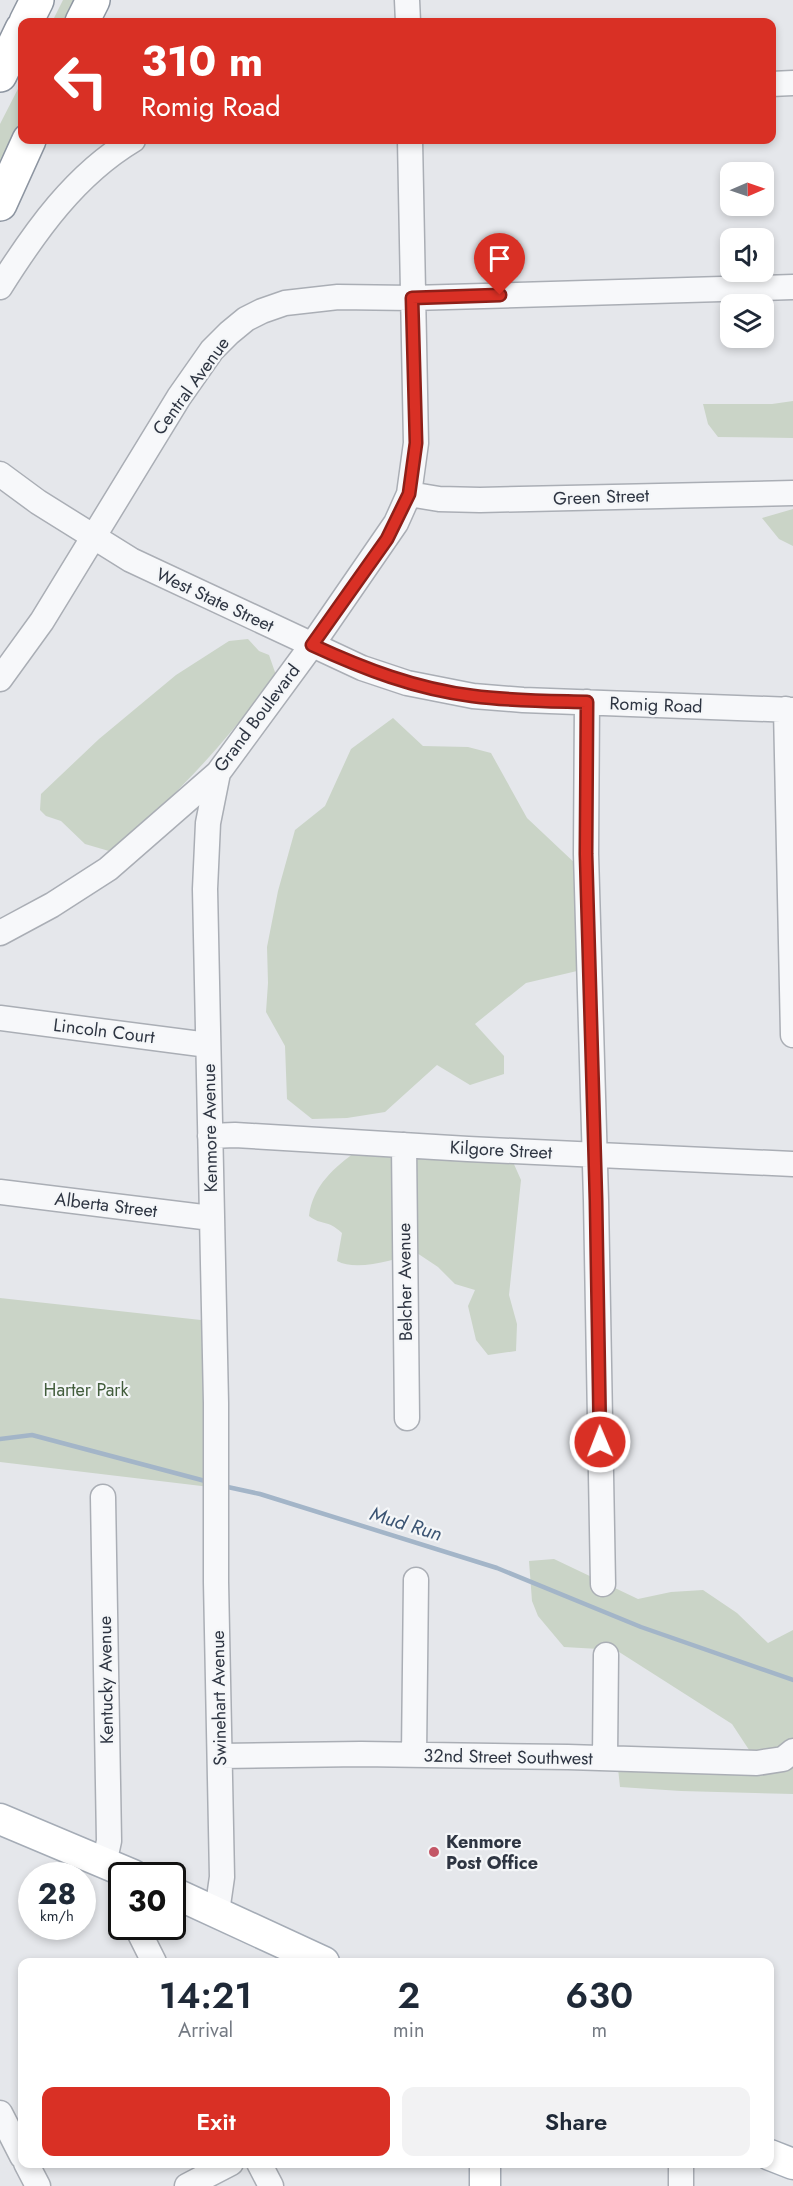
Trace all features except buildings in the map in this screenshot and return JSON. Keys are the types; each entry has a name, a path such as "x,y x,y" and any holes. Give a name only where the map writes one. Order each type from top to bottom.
{"highway":[{"path":"28,18 37,0"},
{"path":"84,18 93,0"},
{"path":"0,75 18,37"},
{"path":"0,204 27,144"}],"main road":[{"path":"0,1819 108,1865"},
{"path":"186,1898 315,1958"},
{"path":"774,2157 793,2164"},
{"path":"485,2168 485,2186"}],"street":[{"path":"407,0 408,18"},
{"path":"776,84 793,84"},
{"path":"0,287 65,195 92,169 127,144"},
{"name":"Grand Boulevard","path":"0,933 52,905 108,869 218,773 387,539 409,494 416,443 410,144"},
{"name":"Central Avenue","path":"0,679 42,621 178,397 212,350 246,319 274,306 302,300 338,297 412,298 793,287"},
{"name":"West State Street","path":"0,474 92,537 164,576 362,668 407,683 447,691"},
{"name":"Green Street","path":"409,494 439,499 480,500 793,493"},
{"name":"Romig Road","path":"447,691 473,696 789,710"},
{"path":"587,702 586,854 603,1584"},
{"path":"789,710 793,1035"},
{"name":"Kenmore Avenue","path":"217,1481 206,839 218,773"},
{"name":"Lincoln Court","path":"0,1018 208,1045"},
{"name":"Kilgore Street","path":"210,1136 235,1135 793,1164"},
{"name":"Belcher Avenue","path":"404,1145 407,1418"},
{"name":"Alberta Street","path":"0,1192 211,1218"},
{"name":"Swinehart Avenue","path":"217,1481 216,1582 222,1877 217,1912"},
{"name":"Kentucky Avenue","path":"101,1862 106,1856 109,1841 104,1497"},
{"path":"414,1755 416,1581"},
{"path":"605,1758 606,1655"},
{"name":"32nd Street Southwest","path":"220,1756 414,1755 757,1763 783,1759 793,1751"},
{"path":"143,1940 152,1958"},
{"path":"0,2113 18,2148"},
{"path":"29,2168 38,2186"},
{"path":"187,2186 221,2168"},
{"path":"262,2168 271,2186"},
{"path":"681,2168 681,2186"}],"green space":[{"path":"63,0 83,0 76,18 54,18"},
{"path":"18,89 19,144 0,186 0,124"},
{"path":"793,401 793,438 718,437 708,424 703,404 772,404"},
{"path":"793,509 793,546 779,539 762,518"},
{"path":"248,639 259,651 269,655 276,675 219,746 177,791 133,832 109,851 85,844 61,821 46,816 40,810 41,794 99,739 176,675 229,641"},
{"path":"393,718 423,746 468,747 491,753 527,818 579,867 577,971 526,983 475,1024 504,1056 504,1074 470,1085 437,1065 385,1112 347,1118 312,1119 287,1099 285,1046 266,1012 267,947 278,891 295,830 325,806 351,749"},
{"path":"358,1150 513,1162 521,1180 509,1295 517,1324 516,1351 488,1355 476,1340 468,1306 475,1290 455,1284 438,1267 417,1253 366,1265 345,1264 337,1261 342,1233 309,1216 311,1205 326,1178"},
{"name":"Harter Park","path":"0,1298 210,1321 210,1487 0,1462"},
{"path":"554,1559 638,1599 671,1592 703,1590 737,1613 768,1643 793,1630 793,1794 620,1787 617,1759 757,1762 732,1724 616,1650 564,1647 538,1616 532,1601 529,1561"}],"waterway":[{"name":"Mud Run","path":"0,1439 32,1435 209,1482"},
{"name":"Mud Run","path":"223,1486 260,1494 497,1568 641,1627 793,1680"}],"place":[{"name":"Kenmore Post Office","path":"434,1852"}],"route":[{"path":"500,295 412,298 416,443 409,494 387,539 312,645 362,668 407,683 473,696 587,702 586,854 600,1442"}]}
